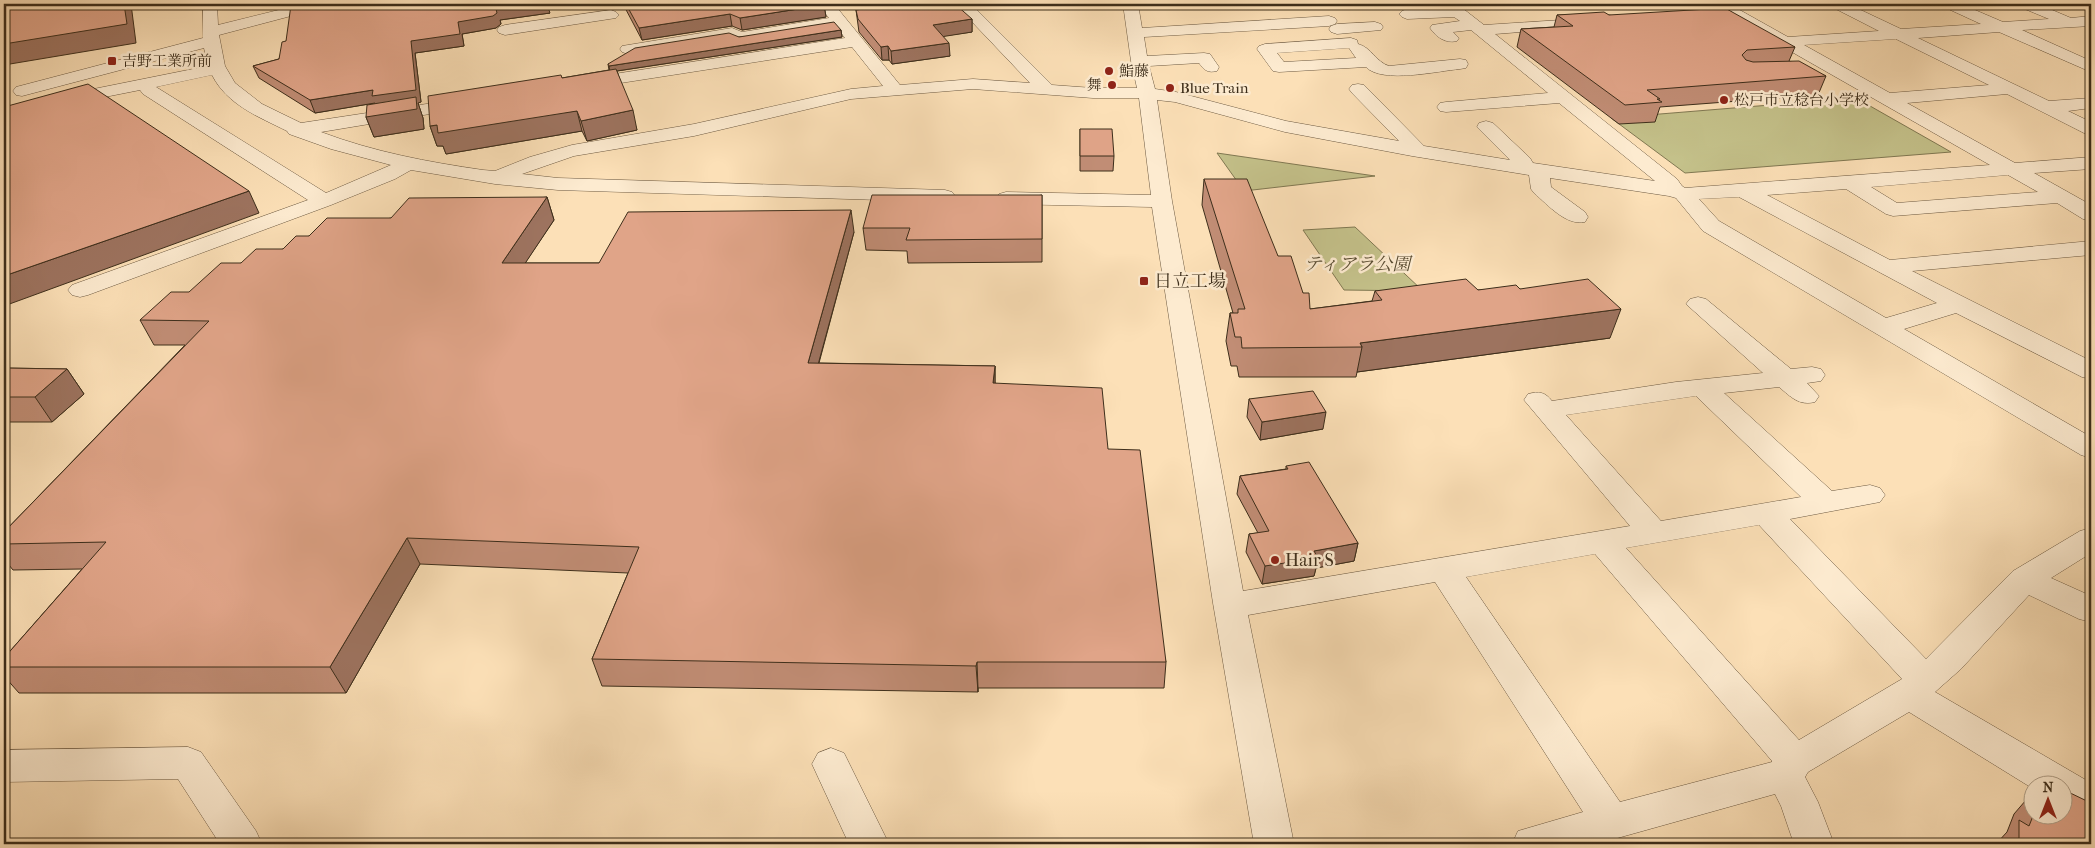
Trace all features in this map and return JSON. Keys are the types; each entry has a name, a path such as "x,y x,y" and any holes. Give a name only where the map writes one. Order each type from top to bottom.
{"street":[{"path":"210,4 211,36 219,69 221,76 234,91 254,107 296,130 332,144 406,165 495,178 558,184 966,197"},
{"path":"4,96 320,4"},
{"path":"826,4 895,90"},
{"path":"963,4 1046,89"},
{"path":"1131,4 1229,603 1274,844"},
{"path":"1312,4 1375,67 1388,71 1460,64"},
{"path":"1837,4 2091,129"},
{"path":"1950,4 2091,68"},
{"path":"2025,4 2091,32"},
{"path":"505,30 610,7 640,75"},
{"path":"1407,14 1453,8 1670,182 1711,226 2091,449"},
{"path":"1555,9 1576,24"},
{"path":"1713,10 1736,14 2091,214"},
{"path":"628,49 732,32 740,37 840,21"},
{"path":"1784,42 2091,21"},
{"path":"1451,38 1438,28 1538,31 1576,24 1604,22"},
{"path":"1136,32 1332,25 1375,27"},
{"path":"562,87 857,41"},
{"path":"1370,62 1279,67 1265,49 1376,44"},
{"path":"1139,61 1204,58 1211,67"},
{"path":"4,112 219,69"},
{"path":"1802,72 1836,71"},
{"path":"146,84 149,90 324,201"},
{"path":"495,178 537,161 572,151 694,130 852,94 973,84 1093,93 1147,93 1176,97 1285,126 1531,170 1678,192 1743,191 2091,163"},
{"path":"1358,89 1415,146 1412,150"},
{"path":"1886,99 2009,89"},
{"path":"4,121 106,92"},
{"path":"1446,107 1564,97"},
{"path":"296,130 485,100"},
{"path":"2046,107 2091,103"},
{"path":"1486,127 1531,170 1541,190 1576,217"},
{"path":"80,290 324,201 388,175 406,165"},
{"path":"1850,182 1893,210 2060,197"},
{"path":"1743,191 1958,305 2085,364"},
{"path":"986,197 1162,202"},
{"path":"1885,267 2091,248"},
{"path":"1698,304 1784,378 1809,386"},
{"path":"1882,327 1958,305"},
{"path":"1654,532 1540,403 1703,388 1784,378"},
{"path":"1703,388 1825,502"},
{"path":"1229,603 1250,602 1444,570 1870,495"},
{"path":"1766,513 1917,688 2047,776"},
{"path":"1532,844 1790,768 1917,688 1949,659 2024,579 2091,539"},
{"path":"1602,542 1790,768 1798,802 1814,844"},
{"path":"1444,570 1612,821"},
{"path":"2024,579 2091,610"},
{"path":"4,766 188,763 242,844"},
{"path":"831,764 869,844"},
{"path":"2072,792 2091,803"}],"green space":[{"path":"1856,98 1951,152 1685,173 1611,118"},
{"path":"1217,153 1375,176 1244,191"},
{"name":"ティアラ公園","path":"1355,227 1423,291 1344,290 1303,230"}],"building":[{"path":"4,4 124,4 127,24 4,44"},
{"path":"331,4 331,8 361,4 532,4 496,9 497,13 493,16 458,22 460,34 411,41 416,90 372,96 373,90 310,100 253,66 279,59 282,42 286,41 291,5"},
{"path":"626,4 683,4 691,8 726,4 824,5 740,18 730,14 639,28"},
{"path":"904,4 955,4 972,19 933,25 949,43 891,51 888,46 881,47 858,19 856,10"},
{"path":"1725,8 1795,47 1747,50 1742,55 1746,60 1753,62 1799,61 1826,76 1647,90 1662,102 1625,105 1521,29 1573,26 1557,15 1604,12 1609,15"},
{"path":"834,22 841,30 609,66 608,64 635,48 729,33 739,37"},
{"path":"616,69 633,110 581,121 577,111 438,133 437,125 430,126 428,96 561,75 562,78"},
{"path":"88,84 249,191 4,276 4,107"},
{"path":"416,97 417,109 366,117 367,105"},
{"path":"1080,129 1112,129 1114,156 1080,156"},
{"path":"1204,179 1247,179 1278,256 1291,256 1303,293 1309,293 1310,309 1382,300 1375,291 1466,279 1478,290 1516,285 1520,289 1588,279 1621,309 1360,343 1362,347 1242,348 1241,337 1235,337 1230,313 1238,313 1238,309 1245,309"},
{"path":"872,195 1042,195 1042,239 906,240 910,228 863,228"},
{"path":"547,197 502,263 599,263 628,212 851,210 808,363 995,366 993,383 1102,388 1108,449 1140,450 1166,662 977,662 976,666 592,659 639,547 407,538 330,667 4,667 4,658 106,542 4,544 4,532 209,321 140,320 171,292 189,292 221,263 241,263 256,249 283,249 296,236 309,236 327,218 391,218 409,198"},
{"path":"4,368 67,369 35,397 4,397"},
{"path":"1313,391 1326,412 1262,422 1249,399"},
{"path":"1309,462 1358,543 1314,551 1318,558 1265,566 1249,534 1269,531 1240,476 1288,469 1286,466"},
{"path":"2072,794 2091,803 2091,844 2019,844 2019,820 2022,822 2022,826 2072,826"}],"place":[{"name":"吉野工業所前","path":"112,61"},
{"name":"鮨藤","path":"1109,71"},
{"name":"舞","path":"1112,85"},
{"name":"Blue Train","path":"1170,88"},
{"name":"松戸市立稔台小学校","path":"1724,100"},
{"name":"日立工場","path":"1144,281"},
{"name":"Hair S","path":"1275,560"}]}
